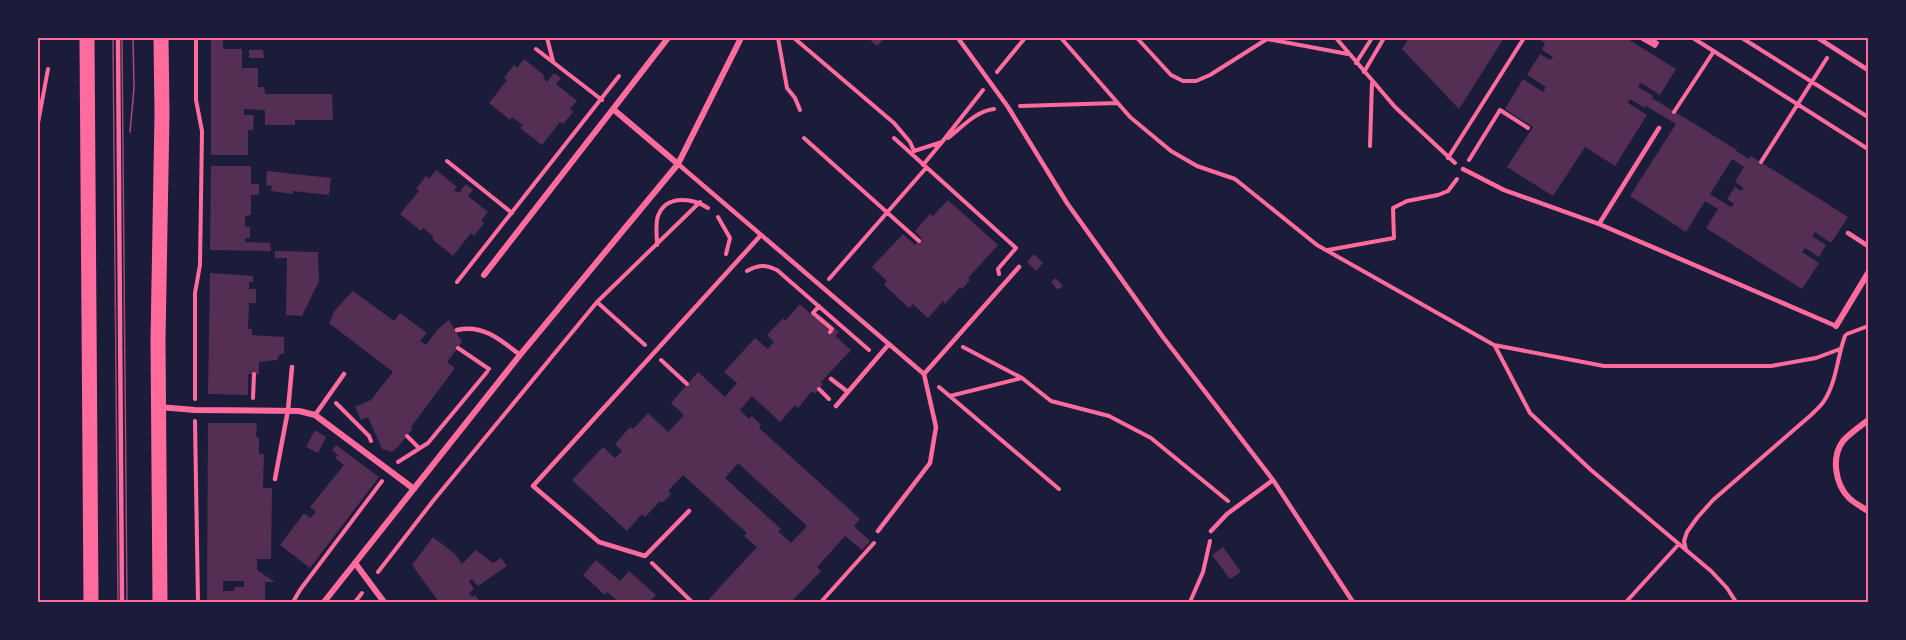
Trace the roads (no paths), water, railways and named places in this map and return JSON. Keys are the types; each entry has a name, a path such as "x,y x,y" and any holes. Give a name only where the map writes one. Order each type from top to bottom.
{"main road":[{"path":"87,38 91,603"},
{"path":"160,603 158,407 161,38"}],"street":[{"path":"483,275 668,38"},
{"path":"324,603 520,356 678,164 741,38"},
{"path":"613,109 678,164"},
{"path":"1836,326 1869,273"},
{"path":"158,407 195,410 288,410 315,415 414,489"},
{"path":"1869,420 1844,441 1838,453 1836,467 1840,486 1849,499 1869,511"},
{"path":"355,563 384,603"}],"lane":[{"path":"118,38 122,603"},
{"path":"958,38 1008,107 1066,202 1163,337 1273,480 1353,603"},
{"path":"1818,38 1869,70"},
{"path":"1599,224 1659,128"},
{"path":"678,164 924,374 936,427 930,463 879,531"},
{"path":"1463,169 1504,189 1599,224 1836,326"},
{"path":"1848,233 1869,246"},
{"path":"689,511 645,556 599,542 533,486 761,235"},
{"path":"924,374 1019,267"},
{"path":"457,330 479,329 496,336 520,356"},
{"path":"836,406 889,344"},
{"path":"275,479 288,410 292,367"},
{"path":"315,415 344,374"},
{"path":"831,378 848,392"},
{"path":"1211,531 1235,507 1273,480"}],"tram line":[{"path":"113,38 118,602"},
{"path":"122,38 127,602"},
{"path":"130,132 134,88 133,38"}]}
